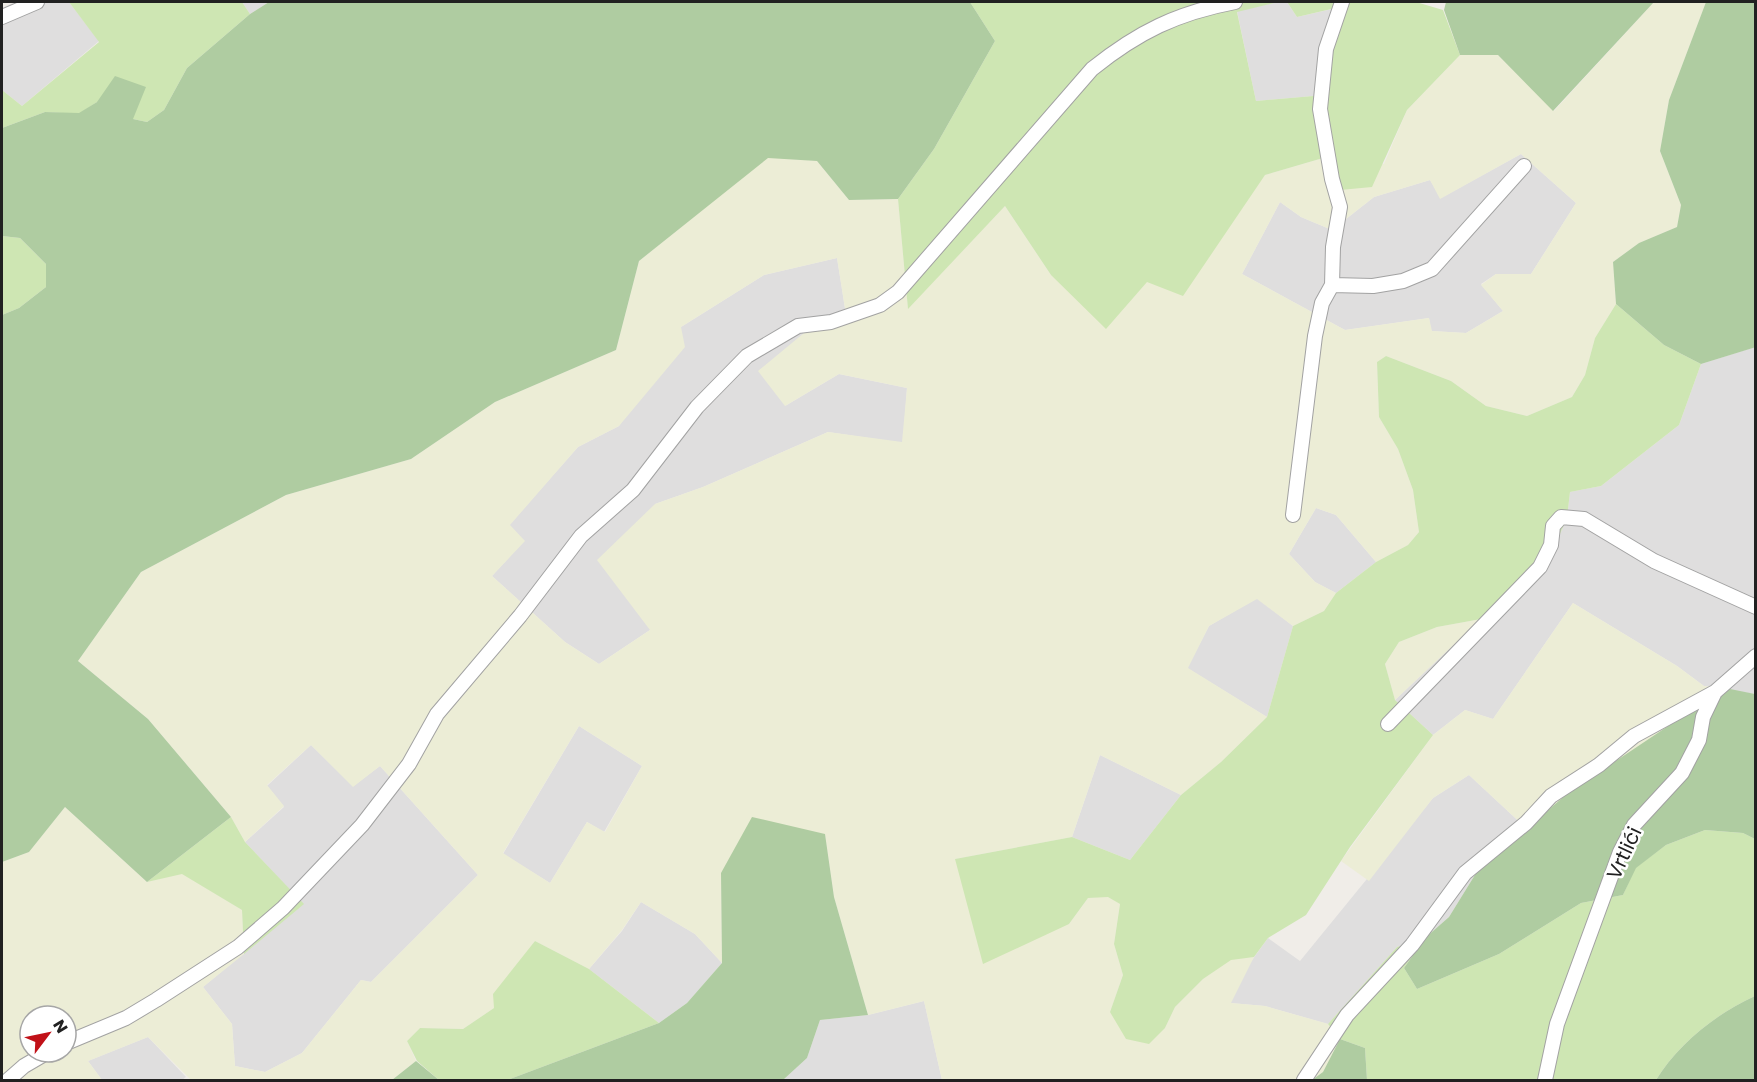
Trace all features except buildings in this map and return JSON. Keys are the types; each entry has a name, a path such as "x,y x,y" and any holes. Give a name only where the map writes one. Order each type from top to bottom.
{"street":[{"path":"2,17 37,2"},
{"path":"78,1038 126,1018 184,982 238,947 283,908 362,825 409,764 436,714 520,616 581,536 633,490 697,407 747,356 798,326 831,322 880,305 898,292 1092,69 1123,44 1168,19 1235,2"},
{"path":"1293,515 1315,336 1322,303 1332,285 1333,247 1340,207 1332,179 1320,109 1326,50 1342,2"},
{"path":"1332,285 1373,286 1403,281 1432,269 1524,166"},
{"path":"1388,724 1540,567 1551,545 1553,526 1561,517 1584,519 1654,561 1755,607"},
{"name":"Vrtlići","path":"1545,1080 1557,1024 1620,852 1634,825 1682,773 1699,740 1703,717 1715,692 1755,656"},
{"path":"1304,1080 1347,1015 1412,945 1444,906 1465,873 1526,823 1551,796 1599,765 1634,736 1715,692"},
{"path":"8,1080 31,1064"}],"shaded area":[{"path":"15,2 69,2 99,41 22,106 2,90 2,8"},
{"path":"242,2 269,2 250,14"},
{"path":"1287,2 1297,17 1341,7 1325,95 1256,101 1237,11"},
{"path":"1521,154 1576,203 1531,274 1496,274 1481,284 1503,311 1466,333 1431,331 1429,318 1345,330 1242,274 1280,202 1301,217 1332,230 1374,197 1430,180 1441,198"},
{"path":"837,258 847,321 785,406 839,374 907,388 903,443 828,432 703,487 655,504 650,630 599,664 565,642 492,576 524,541 509,525 578,447 619,426 681,327 764,275"},
{"path":"1755,347 1755,694 1704,686 1677,666 1573,603 1493,719 1465,710 1433,735 1395,700 1553,550 1567,518 1570,492 1601,486 1679,425 1701,364"},
{"path":"1316,508 1336,515 1376,562 1336,593 1315,582 1289,554"},
{"path":"1257,598 1293,626 1267,717 1187,668 1209,626"},
{"path":"579,726 642,766 604,832 587,822 550,883 503,854"},
{"path":"311,745 353,786 380,766 478,875 371,982 361,980 302,1053 265,1072 235,1066 232,1024 203,987 303,904 245,842 284,807 267,786"},
{"path":"1100,755 1181,795 1130,860 1072,837"},
{"path":"1469,775 1527,829 1478,870 1449,917 1425,938 1397,947 1328,1024 1265,1006 1230,1003 1247,967 1268,938 1300,961 1433,798"},
{"path":"641,902 695,934 722,963 687,1003 659,1023 589,969 622,931"},
{"path":"924,1001 942,1080 783,1080 807,1058 820,1020 868,1015"},
{"path":"148,1037 186,1077 182,1080 102,1080 88,1061"}],"green space":[{"path":"69,2 242,2 250,14 187,68 164,110 147,122 133,119 97,102 79,114 45,112 2,128 2,90 22,106 99,42"},
{"path":"269,2 970,2 995,41 934,149 898,199 849,200 817,161 768,158 639,261 616,350 495,402 411,459 286,495 141,572 78,661 148,719 231,817 147,882 65,807 29,852 2,862 2,315 19,308 46,287 46,264 20,238 2,236 2,128 45,112 79,113 97,102 115,76 146,87 133,119 147,122 164,110 187,68 250,14"},
{"path":"970,2 1278,2 1237,12 1256,101 1325,95 1328,65 1340,7 1297,17 1287,2 1343,2 1342,6 1349,2 1416,2 1443,10 1460,55 1407,110 1372,187 1340,190 1323,158 1265,175 1183,296 1147,282 1106,329 1051,275 1005,206 908,309 898,199 934,149 995,41"},
{"path":"1446,2 1654,2 1553,111 1498,55 1460,55 1444,10"},
{"path":"1654,2 1706,2 1669,100 1660,151 1681,205 1677,227 1639,243 1613,262 1616,304 1595,338 1585,375 1572,397 1527,416 1486,406 1451,381 1386,356 1377,362 1379,417 1398,449 1413,490 1419,532 1408,545 1376,562 1336,515 1316,508 1289,554 1315,582 1336,593 1324,611 1293,626 1257,599 1209,626 1188,668 1267,717 1221,762 1181,795 1100,755 1072,837 955,859 1069,924 1088,898 1108,896 1120,904 1114,944 1123,975 1110,1012 1165,1028 1175,1007 1203,979 1231,959 1254,957 1231,1003 1265,1006 1328,1024 1340,1039 1323,1072 1312,1080 942,1080 924,1001 868,1015 834,897 825,835 721,873 722,963 695,934 641,902 622,930 589,969 535,941 494,1008 463,1029 420,1028 407,1041 416,1061 392,1080 191,1080 148,1037 88,1061 102,1080 2,1080 2,862 29,852 65,807 147,882 182,873 242,910 244,954 203,987 232,1024 235,1066 265,1072 302,1053 361,980 371,982 478,875 380,766 353,787 311,745 267,785 284,806 245,842 231,817 148,719 78,661 141,572 286,495 411,459 495,402 616,350 639,261 768,157 817,161 849,200 898,199 908,308 1005,206 1051,275 1147,282 1245,200 1265,175 1323,158 1384,164 1407,110 1460,55 1498,55 1554,111","holes":["1521,154 1576,203 1531,274 1496,274 1481,285 1503,311 1466,333 1432,331 1429,318 1345,330 1242,274 1280,202 1301,217 1332,230 1374,197 1430,180 1440,199","837,258 847,321 804,333 758,371 785,406 839,374 907,388 902,442 828,432 703,487 655,504 597,560 650,630 599,664 565,642 492,576 525,541 510,525 578,447 619,426 685,347 681,327 764,275","579,726 642,766 605,832 587,822 550,883 503,853"]},
{"path":"1706,2 1755,2 1756,347 1701,364 1664,345 1616,304 1613,262 1639,243 1677,227 1681,205 1660,151 1669,100"},
{"path":"2,236 20,238 46,264 46,287 19,308 2,315"},
{"path":"1616,304 1664,345 1701,364 1679,425 1601,486 1570,492 1567,518 1553,550 1481,619 1437,627 1399,642 1385,664 1395,700 1433,735 1350,847 1306,915 1268,938 1254,957 1231,960 1203,979 1175,1007 1165,1028 1149,1044 1126,1039 1110,1012 1123,975 1114,944 1120,904 1108,897 1088,898 1069,924 983,964 955,859 1072,837 1130,860 1181,795 1221,762 1267,717 1293,626 1324,611 1336,593 1376,562 1408,545 1419,532 1413,490 1398,449 1379,417 1377,362 1386,356 1451,381 1486,406 1527,416 1572,397 1585,375 1595,338"},
{"path":"1573,603 1677,666 1704,686 1725,688 1527,829 1469,775 1433,798 1369,881 1341,861 1433,735 1465,710 1493,719"},
{"path":"1481,619 1395,700 1385,664 1399,642 1437,627"},
{"path":"1725,688 1755,694 1755,839 1743,833 1705,830 1666,845 1636,868 1623,895 1581,903 1499,954 1417,989 1404,968 1425,938 1449,917 1478,870 1568,793"},
{"path":"231,817 245,842 304,904 244,954 242,910 182,874 147,882"},
{"path":"752,817 825,834 834,897 868,1015 820,1020 807,1058 783,1080 507,1080 659,1023 687,1003 722,963 721,873"},
{"path":"1705,830 1743,833 1755,839 1755,996 1727,1011 1687,1042 1656,1080 1367,1080 1365,1048 1340,1039 1328,1024 1397,947 1425,938 1404,968 1417,989 1499,954 1581,903 1623,895 1635,868 1666,845"},
{"path":"535,941 589,969 659,1023 507,1080 439,1080 417,1061 407,1041 420,1028 463,1029 494,1008 493,994"},
{"path":"1755,996 1755,1080 1656,1080 1687,1042 1727,1011"},
{"path":"1340,1039 1365,1048 1367,1080 1312,1080 1323,1072"},
{"path":"416,1061 439,1080 392,1080"}]}
